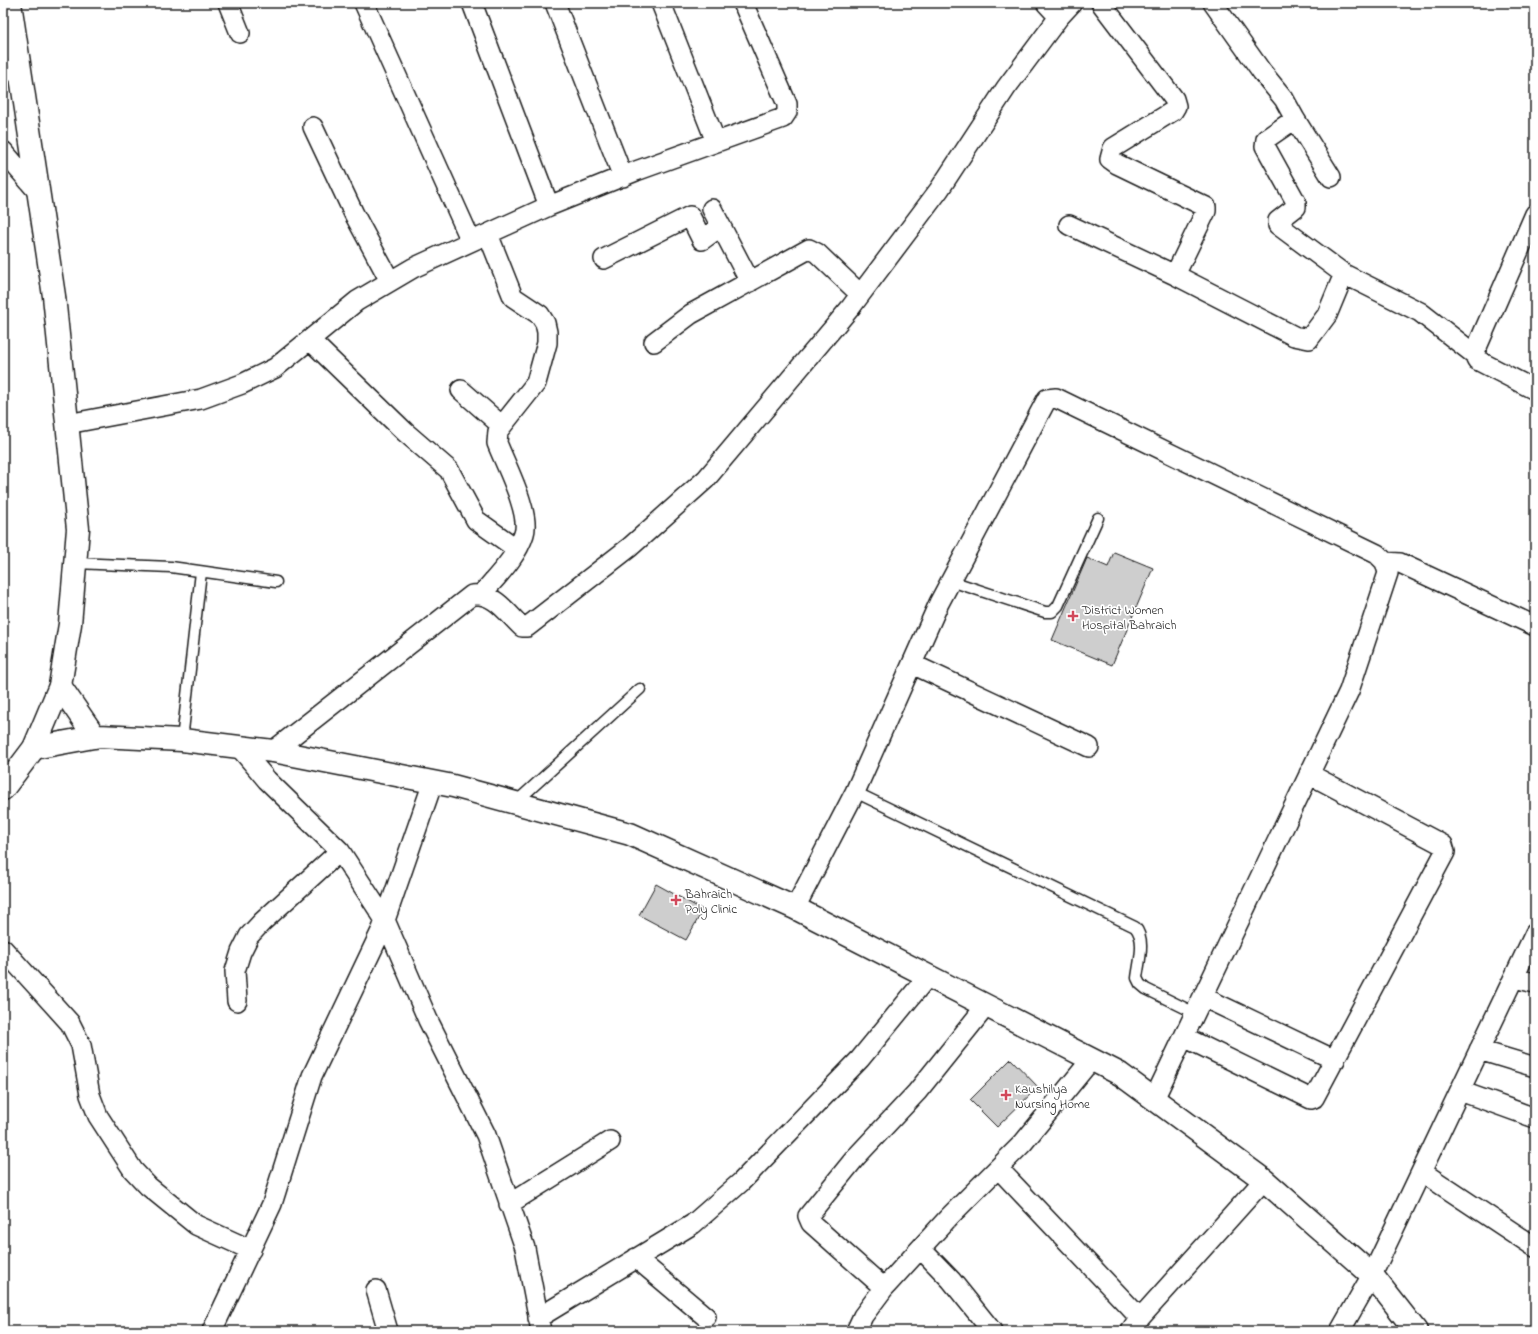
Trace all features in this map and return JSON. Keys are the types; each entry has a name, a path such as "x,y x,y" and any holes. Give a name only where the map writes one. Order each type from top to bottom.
{"main road":[{"path":"3,789 34,748 60,686 70,624 78,529 54,296 39,193 12,76 10,3"},
{"path":"60,686 96,737"},
{"path":"34,748 96,737 182,740 273,751 433,782 514,802 630,834 795,908 1120,1074 1264,1180 1372,1275 1416,1331"}],"street":[{"path":"228,3 240,33"},
{"path":"364,3 480,238 513,296 540,315 545,323 547,332 547,343 536,383 498,431 497,443 524,510 526,523 524,534 507,565 482,594"},
{"path":"472,3 549,206"},
{"path":"555,3 623,177"},
{"path":"661,3 716,142"},
{"path":"67,424 201,399 242,384 275,368 357,301 413,268 549,206 783,118 788,112 787,104 743,3"},
{"path":"1046,3 1059,17"},
{"path":"273,751 472,595 482,594 491,597 522,627 527,627 630,547 706,479 860,294 939,190 1006,88 1059,17 1072,3"},
{"path":"1101,3 1174,99 1176,106 1173,111 1112,148 1110,159 1117,164 1206,207 1206,212 1175,275"},
{"path":"1213,3 1262,72 1275,86 1331,177"},
{"path":"1295,119 1266,139 1265,142 1265,146 1296,202 1296,207 1278,221 1278,225 1344,274 1420,312 1474,354 1477,360 1535,390"},
{"path":"313,127 354,214 390,281"},
{"path":"3,151 39,193"},
{"path":"712,209 750,282"},
{"path":"1474,354 1535,214"},
{"path":"604,259 690,216 702,240 721,226"},
{"path":"1069,225 1175,275 1294,336 1309,339 1327,315 1344,274"},
{"path":"654,342 691,314 809,249 817,253 860,294"},
{"path":"310,340 405,432 449,470 476,520 517,549"},
{"path":"461,390 502,426"},
{"path":"795,908 855,792 951,580 1047,400 1051,397 1056,398 1370,550 1377,554 1385,562 1388,573 1349,691 1154,1099"},
{"path":"1385,562 1400,563 1535,626"},
{"path":"912,664 1089,747"},
{"path":"240,748 267,780 340,852 385,920 428,1020 486,1135 525,1248 540,1324 636,1258 693,1224 741,1182 860,1059 928,976"},
{"path":"1184,1036 1311,1099 1317,1095 1445,852 1443,844 1309,774"},
{"path":"212,1331 272,1204 312,1076 385,920 433,782"},
{"path":"237,1001 235,971 241,952 249,936 340,852"},
{"path":"1340,1331 1372,1275 1535,933"},
{"path":"3,949 73,1029 81,1045 90,1095 98,1116 133,1170 148,1186 196,1226 251,1250"},
{"path":"1514,978 1535,983"},
{"path":"1199,1005 1335,1060"},
{"path":"884,1288 811,1224 808,1216 856,1157 917,1092 986,1006"},
{"path":"1479,1050 1535,1067"},
{"path":"856,1331 863,1316 884,1288 922,1249 950,1216 1023,1143 1092,1060"},
{"path":"1460,1091 1535,1118"},
{"path":"509,1204 610,1141"},
{"path":"998,1168 1135,1324 1264,1180"},
{"path":"1422,1172 1535,1247"},
{"path":"922,1249 951,1280 992,1331"},
{"path":"636,1258 706,1317"},
{"path":"376,1290 388,1331"}],"lane":[{"path":"3,11 10,3"},
{"path":"951,580 1045,612 1052,612 1058,606 1098,518"},
{"path":"75,563 165,567 276,582"},
{"path":"182,740 201,572"},
{"path":"514,802 640,689"},
{"path":"855,792 1135,927 1139,932 1141,939 1137,978 1140,984 1146,989 1199,1005"}],"building":[{"path":"1114,552 1153,568 1112,665 1052,640 1087,558 1108,567"},
{"path":"656,884 703,910 686,940 639,915"},
{"path":"1011,1059 1038,1087 997,1127 970,1100"}],"place":[{"name":"District Women Hospital Bahraich","path":"1073,616"},
{"name":"Bahraich Poly Clinic","path":"676,900"},
{"name":"Kaushilya Nursing Home","path":"1006,1095"}]}
